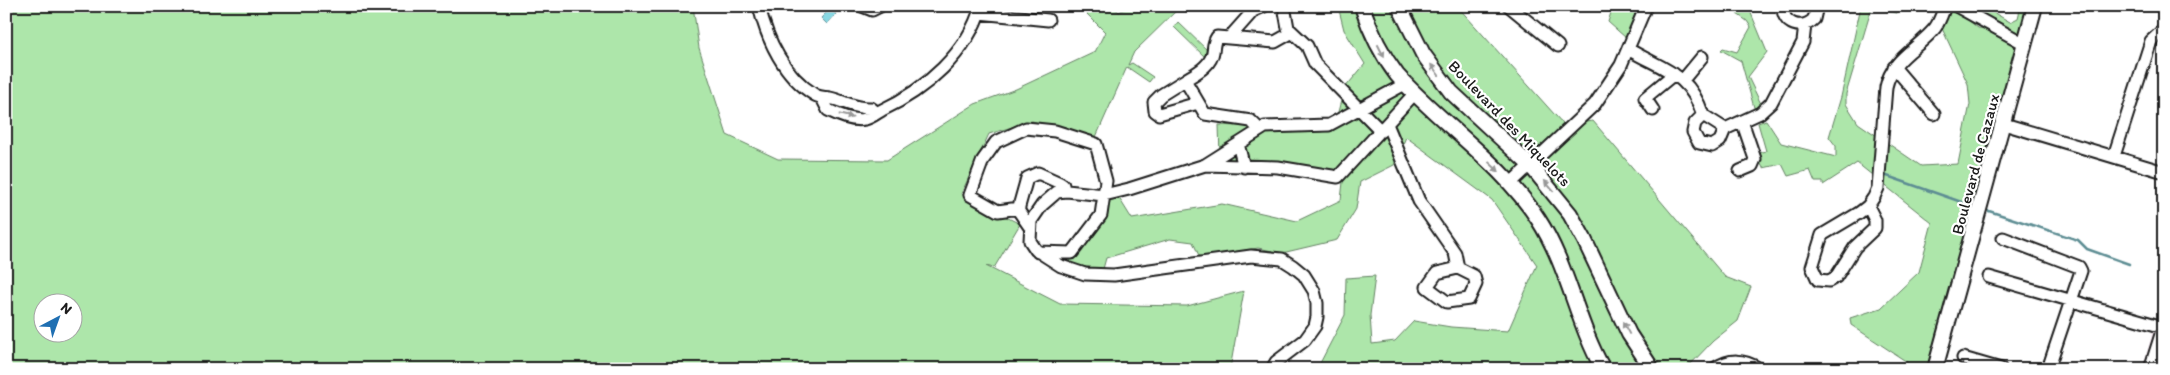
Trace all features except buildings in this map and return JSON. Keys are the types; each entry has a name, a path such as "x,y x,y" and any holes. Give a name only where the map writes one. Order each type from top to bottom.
{"main road":[{"path":"1362,6 1367,23 1384,58 1410,88 1511,183 1549,237 1590,346 1603,369"},
{"name":"Boulevard des Miquelots","path":"1399,6 1423,54 1451,92 1531,166 1556,194 1575,222 1628,334 1652,369"},
{"name":"Boulevard de Cazaux","path":"1937,369 2035,6"}],"street":[{"path":"759,6 763,26 783,66 808,90 822,98 871,108 877,113 908,97 938,73 962,44 980,10 1048,20"},
{"path":"862,6 872,10 880,6"},
{"path":"1229,38 1253,11 1264,6"},
{"path":"1284,6 1291,33 1307,46 1314,64 1358,110 1384,128 1419,202 1456,253 1458,268"},
{"path":"1509,6 1558,46"},
{"path":"1511,183 1595,104 1621,65 1646,6"},
{"path":"1783,6 1788,20 1799,26 1805,25 1814,19 1818,6"},
{"path":"1868,206 1876,224 1873,232 1851,252 1836,277 1829,282 1818,280 1812,267 1822,235 1868,206 1878,188 1886,87 1894,67 1904,55 1934,30 1945,6"},
{"path":"1956,6 2025,44"},
{"path":"1702,115 1695,123 1693,132 1699,143 1712,146 1720,141 1725,128 1760,114 1771,102 1803,42 1805,25"},
{"path":"2114,156 2152,41 2164,29"},
{"path":"1198,103 1159,114 1155,111 1154,102 1161,95 1205,68 1213,54 1213,42 1217,38 1275,42 1291,33"},
{"path":"1628,49 1679,77 1698,99 1702,115 1725,128"},
{"path":"1653,110 1645,98 1679,77 1702,57"},
{"path":"1894,67 1934,114"},
{"path":"1183,82 1202,111 1209,116 1251,121 1260,130"},
{"path":"1029,226 1042,205 1057,192 1104,195 1130,189 1205,165 1260,130 1272,126 1329,126 1358,110 1410,88"},
{"path":"1205,165 1278,167 1338,177 1384,128 1410,88"},
{"path":"1740,171 1752,166 1755,158 1742,121"},
{"path":"2004,124 2164,172"},
{"path":"1019,208 998,211 970,194 983,160 996,142 1026,128 1055,131 1096,144 1106,181 1101,214 1072,253 1038,252"},
{"path":"1238,144 1244,167"},
{"path":"1064,191 1063,185 1038,173 1027,178 1019,208 1029,226 1030,241 1038,252 1061,266 1085,274 1114,275 1251,256 1282,259 1304,275 1309,282 1317,303 1315,326 1305,340 1276,362 1272,369"},
{"path":"2003,238 2079,267 2081,271 2048,369"},
{"path":"1990,277 2163,326 2150,369"},
{"path":"2154,356 2164,342"},
{"path":"1963,358 2000,369"},
{"path":"1714,369 1724,362 1732,361 1743,361 1760,369"}],"shaded area":[{"path":"2164,293 2164,369 2142,369"}],"green space":[{"path":"6,6 693,6 699,48 727,135 778,159 887,160 975,104 1016,89 1095,52 1105,32 1079,6 1112,6 1119,12 1130,6 1181,6 1134,52 1128,65 1132,63 1153,77 1149,82 1127,67 1096,137 1032,121 989,134 961,194 1020,224 994,268 986,266 1060,304 1187,306 1244,291 1230,369 6,369"},
{"path":"1338,6 1457,6 1564,125 1593,121 1725,277 1751,287 1738,321 1713,341 1686,369 1317,369 1345,315 1346,278 1375,276 1370,315 1372,344 1395,341 1414,321 1451,327 1508,331 1537,265 1492,200 1406,137 1394,165 1360,182 1356,209 1337,240 1282,253 1258,248 1200,258 1193,242 1170,239 1106,258 1103,269 1066,264 1087,244 1107,199 1119,198 1132,219 1222,204 1297,221 1341,200 1343,182 1220,157 1219,125 1333,131 1344,89 1365,64 1344,30"},
{"path":"1613,6 1638,6 1626,38 1608,22"},
{"path":"1735,6 1748,6 1767,52 1748,77 1762,106 1755,111 1741,61 1721,50 1723,48 1737,52 1751,27 1747,21 1737,14"},
{"path":"1861,6 1898,6 1896,13 1872,7 1846,94 1846,104 1858,123 1921,166 1958,164 1970,104 1968,84 1939,22 1942,14 1951,11 1962,15 1978,28 1992,31 2014,45 2016,56 1974,215 1969,219 1930,369 1906,369 1907,362 1851,325 1850,318 1881,308 1919,272 1932,223 1857,163 1823,185 1823,182 1815,182 1810,170 1788,176 1782,164 1763,168 1756,154 1766,151 1758,123 1766,120 1781,143 1836,157 1836,146 1829,137 1841,97"},
{"path":"1963,6 1982,6 2010,22 2018,18 2021,6 2030,6 2023,30 2018,34"},
{"path":"1178,22 1210,53 1207,59 1174,27"}],"water":[{"path":"830,9 836,14 827,24 821,18"}],"waterway":[{"path":"1887,176 1970,205"},
{"path":"1989,211 2078,240 2087,249 2129,264"}]}
